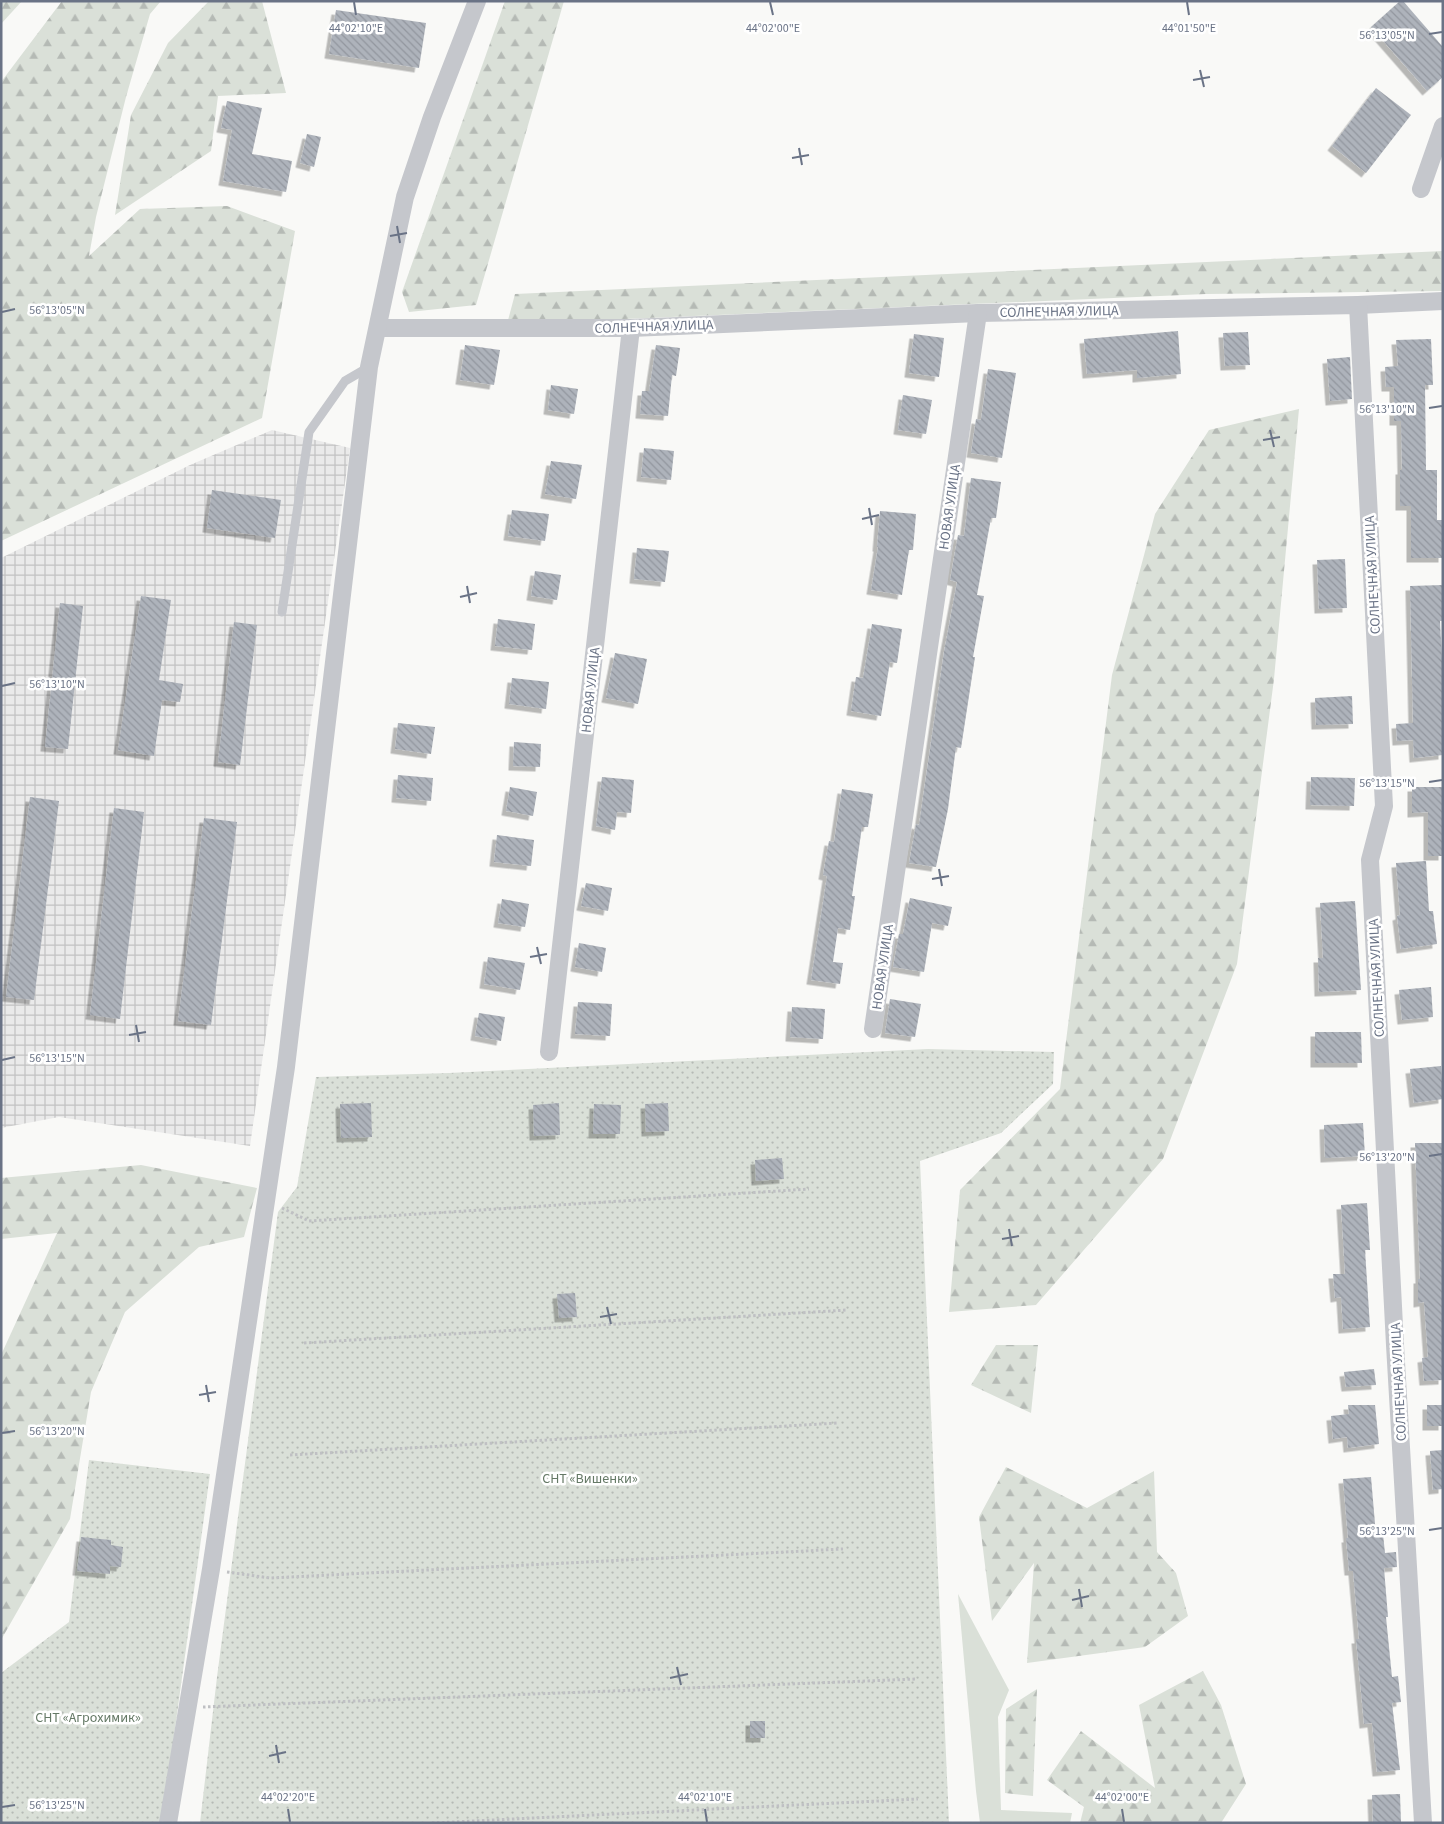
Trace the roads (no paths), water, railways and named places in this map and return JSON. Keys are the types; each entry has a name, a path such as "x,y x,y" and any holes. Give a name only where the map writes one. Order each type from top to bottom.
{"street":[{"path":"168,1823 189,1707 286,1067 369,367 405,197 432,117 477,1"},
{"path":"1421,189 1443,126"},
{"path":"1358,305 1443,301"},
{"name":"СОЛНЕЧНАЯ УЛИЦА","path":"378,328 631,328 978,313 1358,305 1384,806 1370,860 1395,1345 1423,1823"},
{"name":"НОВАЯ УЛИЦА","path":"873,1029 978,313"},
{"name":"НОВАЯ УЛИЦА","path":"549,1052 631,328"}],"lane":[{"path":"282,612 309,432 345,380 369,367"}],"park label":[{"name":"СНТ «Вишенки»","path":"590,1478"},
{"name":"СНТ «Агрохимик»","path":"88,1717"}]}
